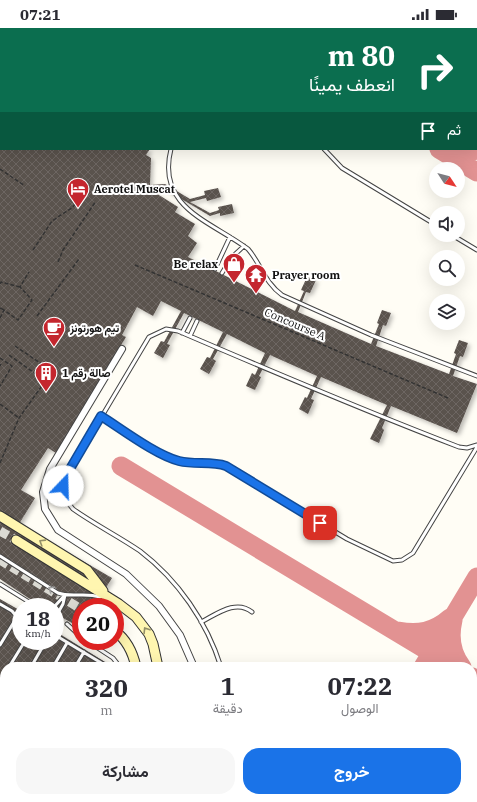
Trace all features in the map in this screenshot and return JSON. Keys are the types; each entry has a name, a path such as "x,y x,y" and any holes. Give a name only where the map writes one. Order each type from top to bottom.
{"street":[{"path":"122,349 50,469 43,492 45,509 58,530 126,574 159,606 180,635 192,662"},
{"path":"0,516 87,570 99,587 112,598"},
{"path":"16,540 110,598"},
{"path":"124,607 143,625 153,644 157,662"},
{"path":"124,639 131,650 135,662"}],"lane":[{"path":"171,150 169,171 172,188 177,199 194,214 244,246 254,256 271,285 288,299 372,335 477,376"},
{"path":"325,150 342,168 429,221"},
{"path":"215,269 230,236"},
{"path":"464,242 477,250"},
{"path":"222,273 232,257 244,246"},
{"path":"182,333 190,318"},
{"path":"190,336 197,321"},
{"path":"219,662 202,622 180,590 157,566 130,545 73,509 66,499 63,486 67,474 149,337 166,329 182,333 333,398 452,444 467,448 477,446"},
{"path":"101,416 167,457 189,463 214,463 226,466 347,539 393,561 402,560 413,553 477,446"},
{"path":"0,556 55,592 65,595 90,594 104,598"},
{"path":"0,584 23,598"},
{"path":"62,598 65,595"},
{"path":"64,600 65,595"},
{"path":"0,604 12,611"},
{"path":"202,622 233,607 244,608 252,612"},
{"path":"67,624 72,629"},
{"path":"0,645 12,625"},
{"path":"64,641 100,662"},
{"path":"56,662 67,643"},
{"path":"12,662 19,650"},
{"path":"34,662 41,650"},
{"path":"101,650 113,658 116,662"},
{"path":"78,662 84,652"}],"path":[{"path":"0,169 25,186"},
{"path":"33,250 52,221 73,207 85,188"},
{"path":"58,262 63,250 96,201"},
{"path":"37,316 79,259"},
{"name":"Concourse A","path":"135,265 448,398"},
{"path":"20,287 29,272"},
{"path":"0,284 1,282 20,287 32,300 18,320 0,308"},
{"path":"0,318 4,310"},
{"path":"15,346 46,367"},
{"path":"9,356 40,377"},
{"path":"0,358 12,366 0,386"},
{"path":"0,462 19,418 51,373"},
{"path":"0,404 19,418"}],"building":[{"name":"صالة رقم 1","path":"0,150 149,150 146,155 151,158 150,185 165,184 190,199 205,195 204,191 218,188 221,197 207,201 206,198 190,202 210,213 219,210 218,207 232,204 234,213 220,216 220,213 210,216 163,188 151,190 178,207 175,212 195,224 188,236 197,243 188,257 295,311 304,291 301,290 307,277 316,280 310,293 306,292 298,312 371,344 379,324 377,323 382,310 391,313 386,326 383,325 376,346 449,374 459,340 468,343 463,357 460,356 453,376 477,384 457,433 391,406 382,428 384,430 379,443 370,439 387,405 321,377 311,399 314,400 308,414 299,409 305,397 307,398 317,376 270,355 259,376 261,377 255,390 246,386 252,373 255,375 265,353 227,334 213,359 216,361 209,374 200,369 207,357 210,358 223,332 184,313 167,344 170,345 163,358 154,353 161,341 164,342 181,311 161,301 153,316 137,307 122,335 126,337 56,453 48,448 21,490 35,498 19,524 112,578 100,598 72,598 72,623 64,619 64,598 28,598 0,579"},
{"path":"0,599 12,606 12,650 64,650 64,637 72,642 72,650 86,650 105,662 0,662"}],"taxiway":[{"path":"441,150 477,172"},
{"path":"445,151 462,153 477,150"},
{"path":"121,466 447,662"},
{"path":"426,662 477,577"},
{"path":"398,631 412,633 426,631 444,623 450,618"},
{"path":"453,620 451,639 453,650 458,662"}],"tunnel":[{"path":"0,531 16,540"},
{"path":"0,560 72,604"}],"place":[{"name":"Aerotel Muscat","path":"78,208"},
{"name":"Be relax","path":"234,284"},
{"name":"Prayer room","path":"256,294"},
{"name":"تيم هورتونز","path":"54,348"},
{"name":"صالة رقم 1","path":"46,392"}],"route":[{"path":"63,486 67,474 101,416 174,460 197,464 214,463 231,468 320,523"}]}
